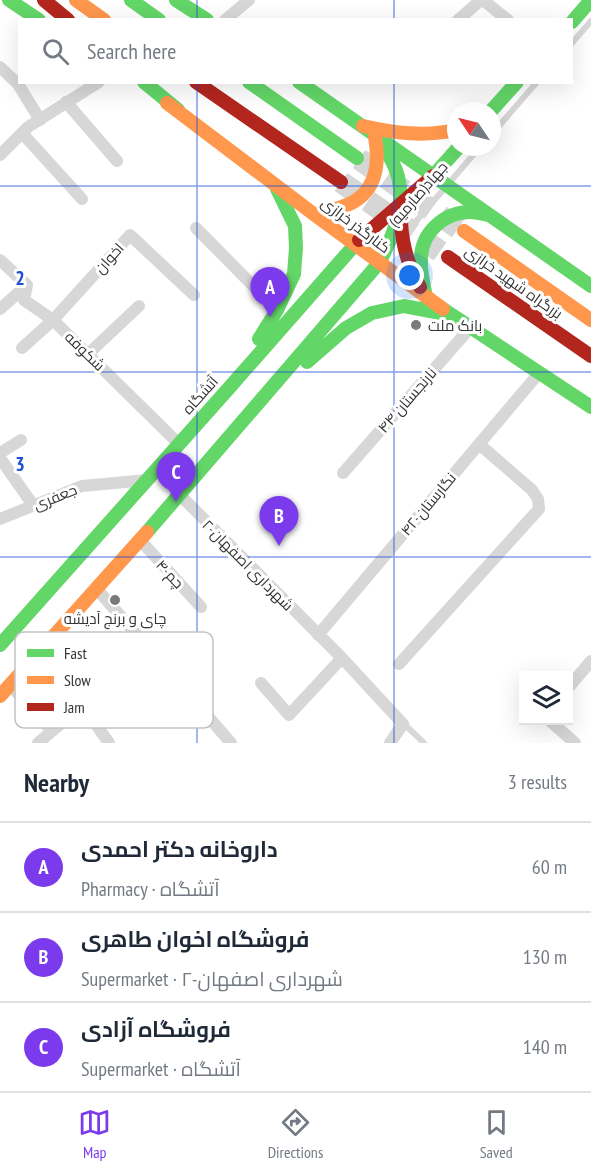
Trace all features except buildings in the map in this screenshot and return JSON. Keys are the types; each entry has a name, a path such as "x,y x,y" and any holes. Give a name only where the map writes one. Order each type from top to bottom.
{"main road":[{"path":"9,0 36,18"},
{"path":"44,0 66,18"},
{"path":"76,0 101,18"},
{"path":"131,0 156,18"},
{"path":"176,0 205,18"},
{"path":"181,0 205,18"},
{"path":"573,21 591,0"},
{"name":"کنارگذر خرازی","path":"139,84 178,110 426,297 591,407"},
{"path":"146,84 178,110"},
{"path":"199,84 341,182"},
{"path":"252,84 357,158"},
{"path":"302,84 591,286"},
{"path":"499,102 515,84"},
{"path":"360,125 394,133 426,135 447,133"},
{"path":"374,134 393,164 400,183 401,238 410,269 426,297"},
{"path":"315,215 349,204 361,196 371,184 377,170 378,154 374,134"},
{"name":"جهاد(صارمیه)","path":"433,176 451,156"},
{"name":"آتشگاه","path":"0,645 354,244 433,176"},
{"path":"228,388 277,310 294,274 296,249 294,226 274,184"},
{"path":"57,632 140,540 379,263 396,227 401,204"},
{"path":"426,297 421,255 426,237 438,223 454,214 473,212 492,216"},
{"name":"بزرگراه شهید خرازی","path":"464,231 591,320"},
{"name":"بزرگراه شهید خرازی","path":"448,257 591,356"},
{"path":"257,404 346,328 372,313 404,306 452,315"},
{"path":"0,696 15,679"}],"street":[{"path":"227,18 249,0"},
{"path":"461,18 482,0 505,18"},
{"path":"0,67 18,84 40,120"},
{"path":"0,155 28,127 96,84"},
{"path":"66,102 117,161"},
{"path":"22,133 82,199"},
{"path":"196,228 277,310"},
{"name":"اخوان","path":"53,320 130,235 194,296"},
{"name":"شکوفه","path":"0,260 27,285 24,300 53,320 179,444"},
{"path":"0,309 27,285"},
{"path":"88,354 139,306"},
{"path":"22,348 53,320"},
{"name":"۴۴ نارنجستان","path":"343,473 471,328"},
{"name":"۴۲-نگارستان","path":"318,635 539,373"},
{"path":"0,453 21,440"},
{"path":"399,664 539,508 538,499 532,490 479,444"},
{"path":"0,459 33,506"},
{"name":"جعفری","path":"0,519 82,486 147,480"},
{"name":"۲-شهرداری اصفهان","path":"179,494 342,658 403,724"},
{"name":"۴-چم","path":"140,540 201,607"},
{"path":"96,588 135,632"},
{"path":"261,683 289,715 342,658"},
{"path":"573,682 591,662"},
{"path":"10,685 15,690"},
{"path":"213,722 231,743"},
{"path":"390,743 403,724"},
{"path":"555,725 575,743"},
{"path":"49,728 52,731"},
{"path":"38,743 56,728"},
{"path":"98,728 109,743"}],"lane":[{"path":"573,42 591,21"},
{"path":"501,124 535,84"},
{"name":"جهاد(صارمیه)","path":"379,263 472,156"},
{"path":"403,724 424,743"}],"tunnel":[{"path":"359,159 462,231"},
{"path":"341,182 448,257"}],"traffic: fast":[{"path":"9,0 36,18"},
{"path":"131,0 156,18"},
{"path":"176,0 204,18"},
{"path":"573,21 591,0"},
{"path":"146,84 178,110"},
{"path":"252,84 357,158"},
{"path":"302,84 591,286"},
{"path":"499,102 515,84"},
{"path":"147,532 379,263 391,238 399,213 400,187 392,161 374,134"},
{"path":"433,176 451,156"},
{"path":"259,339 277,310 294,274 295,226 277,189"},
{"path":"426,297 421,259 425,241 430,233 443,220 460,213 473,212 489,215"},
{"path":"0,645 359,240"},
{"path":"307,362 346,328 372,313 404,306 446,314"},
{"path":"443,309 591,407"}],"traffic: slow":[{"path":"76,0 101,18"},
{"path":"167,103 443,309"},
{"path":"363,126 409,133 447,132"},
{"path":"315,215 357,200 370,186 376,168 375,137"},
{"path":"464,231 591,320"},
{"path":"57,632 147,532"},
{"path":"0,696 15,679"}],"traffic: jam":[{"path":"44,0 66,18"},
{"path":"199,84 341,182"},
{"path":"359,240 433,176"},
{"path":"401,221 406,256 420,287"},
{"path":"448,257 591,356"}],"place":[{"name":"داروخانه دکتر احمدی","path":"270,317"},
{"name":"بانک ملت","path":"416,325"},
{"name":"فروشگاه آزادی","path":"176,502"},
{"name":"فروشگاه اخوان طاهری","path":"279,546"},
{"name":"چای و برنج آدیشه","path":"115,600"}]}
